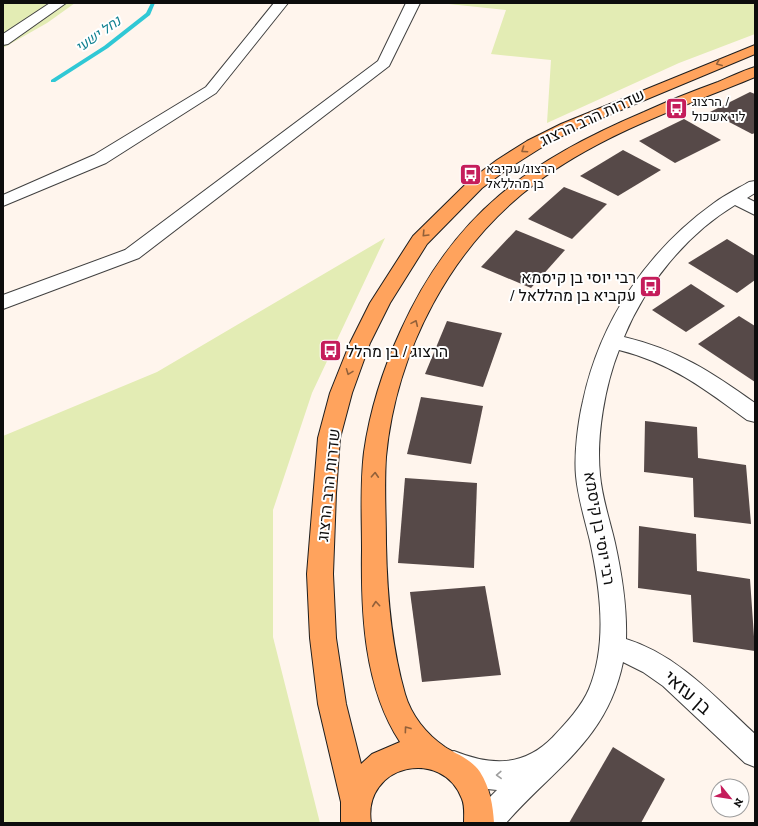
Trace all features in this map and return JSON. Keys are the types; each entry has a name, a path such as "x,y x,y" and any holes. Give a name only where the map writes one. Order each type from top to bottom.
{"main road":[{"name":"שדרות הרב הרצוג","path":"356,812 332,704 323,638 320,574 329,438 341,393 360,343 380,303 420,240 476,184 509,160 533,144 588,117 755,49"},
{"name":"שדרות הרב הרצוג","path":"479,823 480,814 476,795 467,779 408,732 397,713 390,693 379,632 374,572 374,494 377,441 386,400 402,351 419,312 455,251 507,197 560,159 592,141 755,72"},
{"path":"356,812 366,780 372,771 386,761 402,754 418,753 445,761"}],"street":[{"path":"3,41 59,3"},
{"path":"3,201 100,159 211,90 281,3"},
{"path":"3,302 132,254 384,63 413,3"},
{"name":"רבי יוסי בן קיסמא","path":"486,823 561,751 584,723 602,693 609,670 612,647 613,611 607,564 595,515 588,474 589,428 595,388 612,341 634,296 670,251 689,232 735,198 755,186"},
{"path":"735,198 755,210"},
{"path":"612,341 650,351 689,368 755,414"},
{"name":"בן עזאי","path":"612,647 632,653 652,663 673,677 755,753"},
{"name":"רבי יוסי בן קיסמא","path":"445,761 485,775 508,774 536,767 561,751"}],"green space":[{"path":"3,3 75,3 47,23 3,48"},
{"path":"439,3 755,3 755,34 679,63 547,123 551,60 491,54 506,10"},
{"path":"385,238 312,393 273,510 273,637 320,823 3,823 3,436 157,372"}],"building":[{"path":"750,92 755,94 755,133 752,134 710,112"},
{"path":"684,119 721,140 675,163 639,141"},
{"path":"623,150 661,170 618,196 580,176"},
{"path":"564,187 607,204 572,239 528,219"},
{"path":"516,230 565,250 531,288 481,267"},
{"path":"727,239 755,256 755,280 737,293 688,263"},
{"path":"691,284 725,306 686,332 652,310"},
{"path":"739,316 755,326 755,382 698,344"},
{"path":"447,321 502,333 483,387 425,374"},
{"path":"421,397 483,406 471,464 407,454"},
{"path":"645,421 697,427 698,458 746,465 751,524 694,517 693,478 644,472"},
{"path":"405,478 477,483 474,568 398,563"},
{"path":"639,526 696,534 697,571 750,579 755,651 693,642 691,595 638,588"},
{"path":"485,586 501,675 422,682 410,592"},
{"path":"613,747 665,779 641,823 569,823"}],"waterway":[{"name":"נחל ישעי","path":"53,81 106,47 148,14 153,3"}],"place":[{"name":"הרצוג / לוי אשכול","path":"676,108"},
{"name":"הרצוג/עקיבא בן מהללאל","path":"471,175"},
{"name":"רבי יוסי בן קיסמא / עקביא בן מהללאל","path":"651,286"},
{"name":"הרצוג / בן מהלל","path":"331,351"}]}
